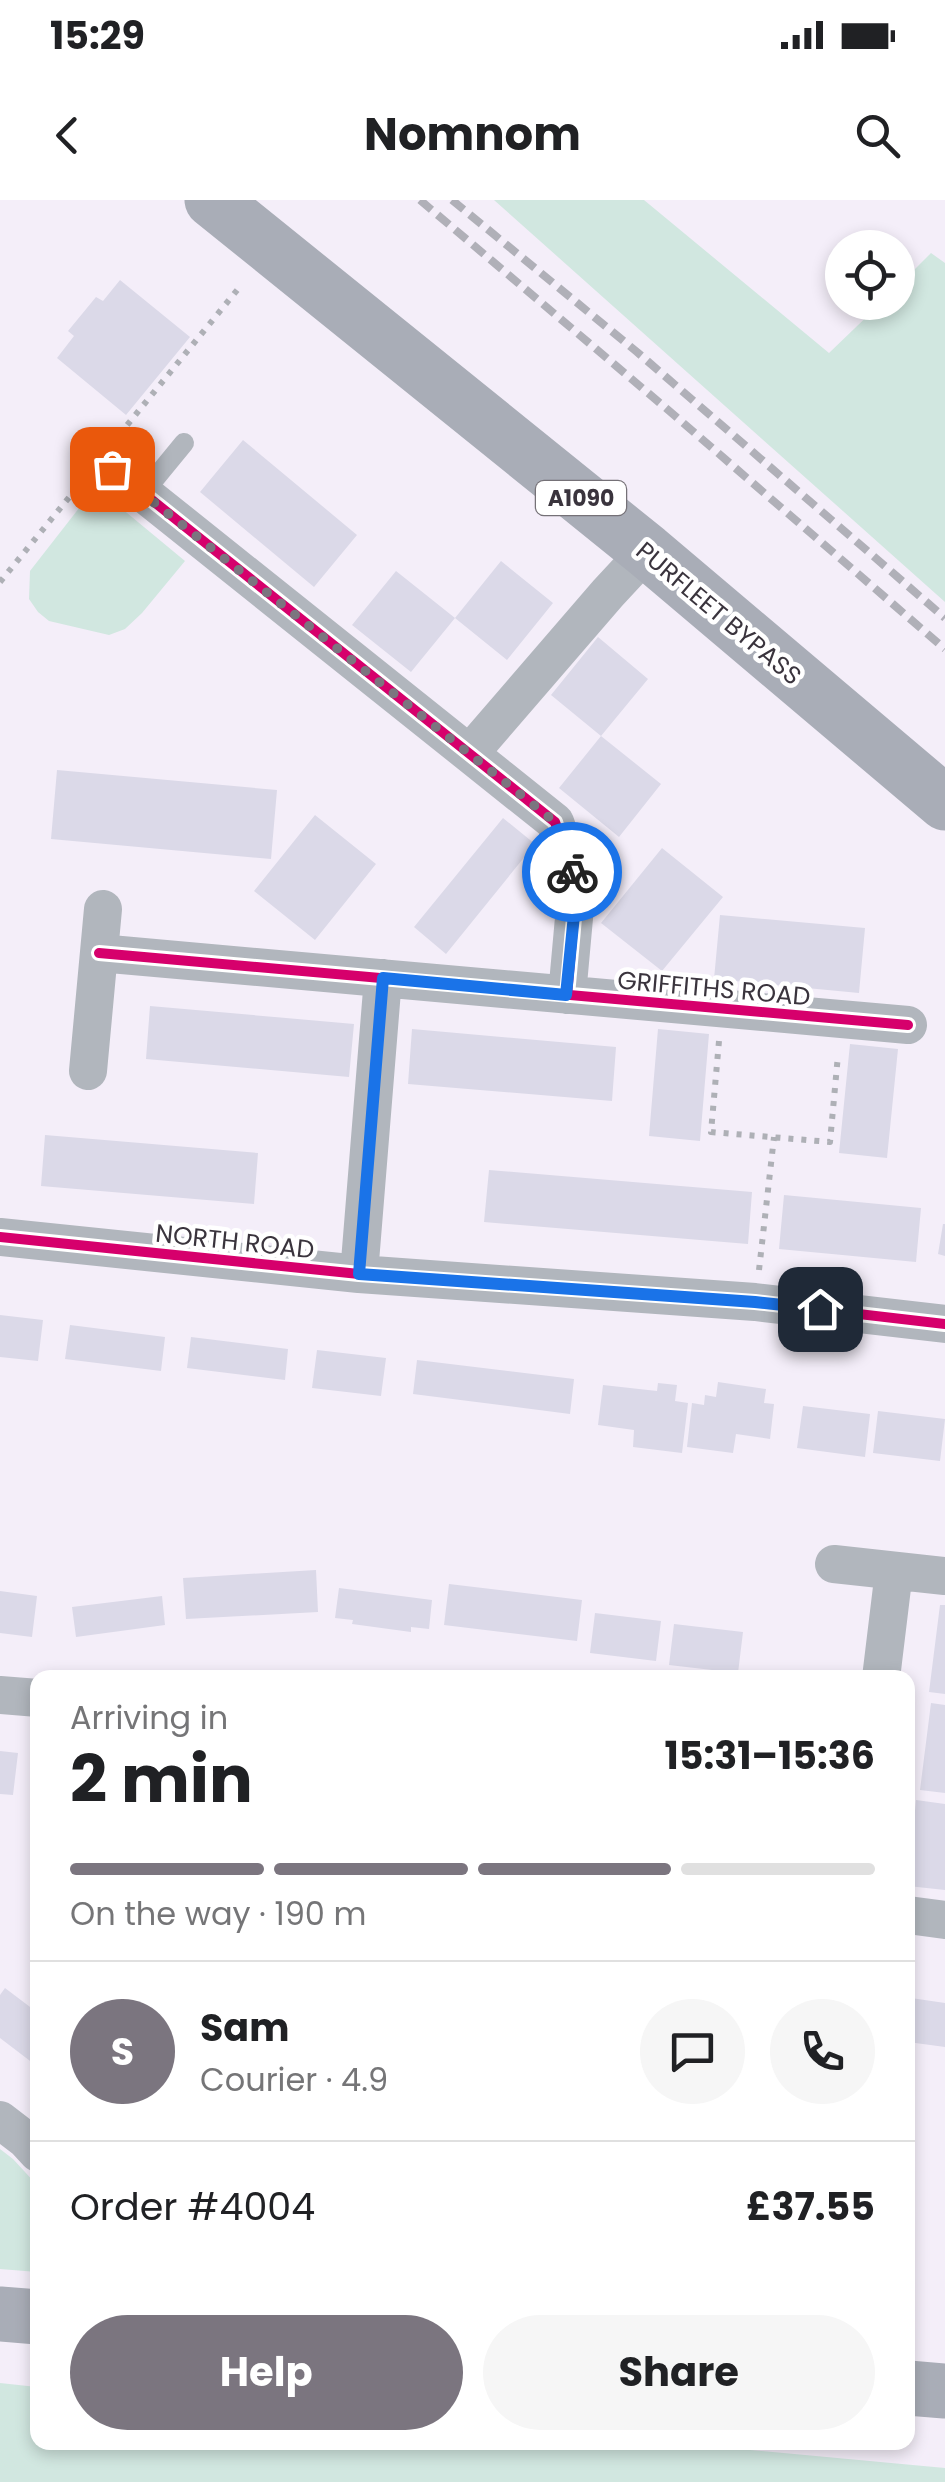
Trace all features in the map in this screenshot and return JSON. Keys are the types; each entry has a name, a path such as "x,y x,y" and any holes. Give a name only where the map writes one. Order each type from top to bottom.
{"main road":[{"name":"PURFLEET BYPASS","path":"212,200 647,551 945,802"},
{"path":"0,2314 30,2316"},
{"path":"915,2389 945,2391"}],"street":[{"path":"112,469 555,822 577,885 566,995"},
{"path":"470,754 647,551"},
{"path":"88,1071 103,909"},
{"name":"GRIFFITHS ROAD","path":"99,953 908,1025"},
{"path":"359,1274 383,978"},
{"name":"NORTH ROAD","path":"0,1237 359,1274 755,1302 945,1324"},
{"path":"834,1564 945,1576"},
{"path":"882,1670 894,1570"},
{"path":"0,1695 30,1697"},
{"path":"915,1916 945,1920"},
{"path":"0,2120 30,2144"}],"lane":[{"path":"143,493 184,443"}],"path":[{"path":"722,1008 711,1132 830,1142 841,1019"},
{"path":"755,1302 774,1137"}],"green space":[{"path":"494,200 644,200 829,353 863,320 915,320 915,269 931,253 945,263 945,602"},
{"path":"98,499 115,503 185,561 142,613 125,629 109,635 49,621 29,599 30,571 83,503"},
{"path":"0,2149 30,2177 30,2271 0,2269"},
{"path":"0,2383 30,2386 30,2450 750,2450 945,2468 945,2482 0,2482"}],"building":[{"path":"120,280 190,337 126,415 57,358 74,336 68,331 96,297 103,301"},
{"path":"243,440 357,535 314,587 200,492"},
{"path":"501,561 553,603 507,660 455,618"},
{"path":"396,571 455,618 411,672 352,625"},
{"path":"598,637 648,679 601,736 551,695"},
{"path":"601,736 661,784 619,837 559,788"},
{"path":"57,770 277,790 271,859 51,839"},
{"path":"315,815 376,864 315,940 254,891"},
{"path":"503,818 535,844 446,954 414,927"},
{"path":"662,848 723,897 662,971 601,923"},
{"path":"720,915 865,928 859,993 714,979"},
{"path":"150,1006 354,1024 349,1077 146,1059"},
{"path":"412,1029 616,1047 612,1101 408,1084"},
{"path":"658,1029 709,1034 700,1141 649,1136"},
{"path":"850,1044 898,1049 887,1158 839,1153"},
{"path":"45,1135 258,1153 254,1204 41,1186"},
{"path":"489,1170 752,1192 748,1244 484,1222"},
{"path":"784,1195 921,1208 916,1262 779,1249"},
{"path":"945,1224 945,1256 938,1254"},
{"path":"0,1315 43,1320 38,1361 0,1357"},
{"path":"70,1325 165,1337 161,1371 65,1359"},
{"path":"191,1337 288,1349 285,1380 187,1368"},
{"path":"317,1350 386,1358 381,1396 312,1388"},
{"path":"417,1360 574,1379 570,1414 413,1394"},
{"path":"718,1382 766,1389 764,1403 774,1404 770,1439 736,1434 733,1453 687,1447 692,1403 704,1405 705,1395 716,1397"},
{"path":"658,1383 677,1385 675,1401 688,1403 682,1453 633,1447 634,1430 598,1425 603,1385 657,1391"},
{"path":"803,1406 870,1414 865,1457 797,1448"},
{"path":"878,1411 945,1419 940,1461 873,1453"},
{"path":"316,1570 318,1612 186,1619 183,1578"},
{"path":"449,1584 582,1600 577,1641 444,1625"},
{"path":"339,1588 432,1600 429,1629 411,1627 411,1632 335,1618"},
{"path":"0,1591 37,1596 32,1637 0,1633"},
{"path":"162,1596 165,1625 76,1637 72,1607"},
{"path":"940,1605 945,1605 945,1694 929,1692"},
{"path":"595,1613 661,1621 656,1661 590,1653"},
{"path":"674,1624 743,1632 738,1670 669,1665"},
{"path":"931,1703 945,1705 945,1793 920,1790"},
{"path":"0,1751 18,1753 13,1795 0,1794"},
{"path":"916,1800 945,1804 945,1890 915,1887"},
{"path":"5,1988 30,2007 30,2061 0,2038 0,1995"},
{"path":"915,1999 945,2003 945,2047 915,2043"}],"railway":[{"path":"420,200 945,649"},
{"path":"452,200 637,352 945,618"}],"cycle path":[{"path":"113,469 555,822 577,885 567,995"},
{"path":"99,953 908,1025"},
{"path":"0,1237 359,1274 755,1302 945,1324"}],"way so far":[{"path":"112,469 555,822 572,872"}],"route":[{"path":"572,872 577,885 566,995 383,978 359,1274 820,1309"}]}
